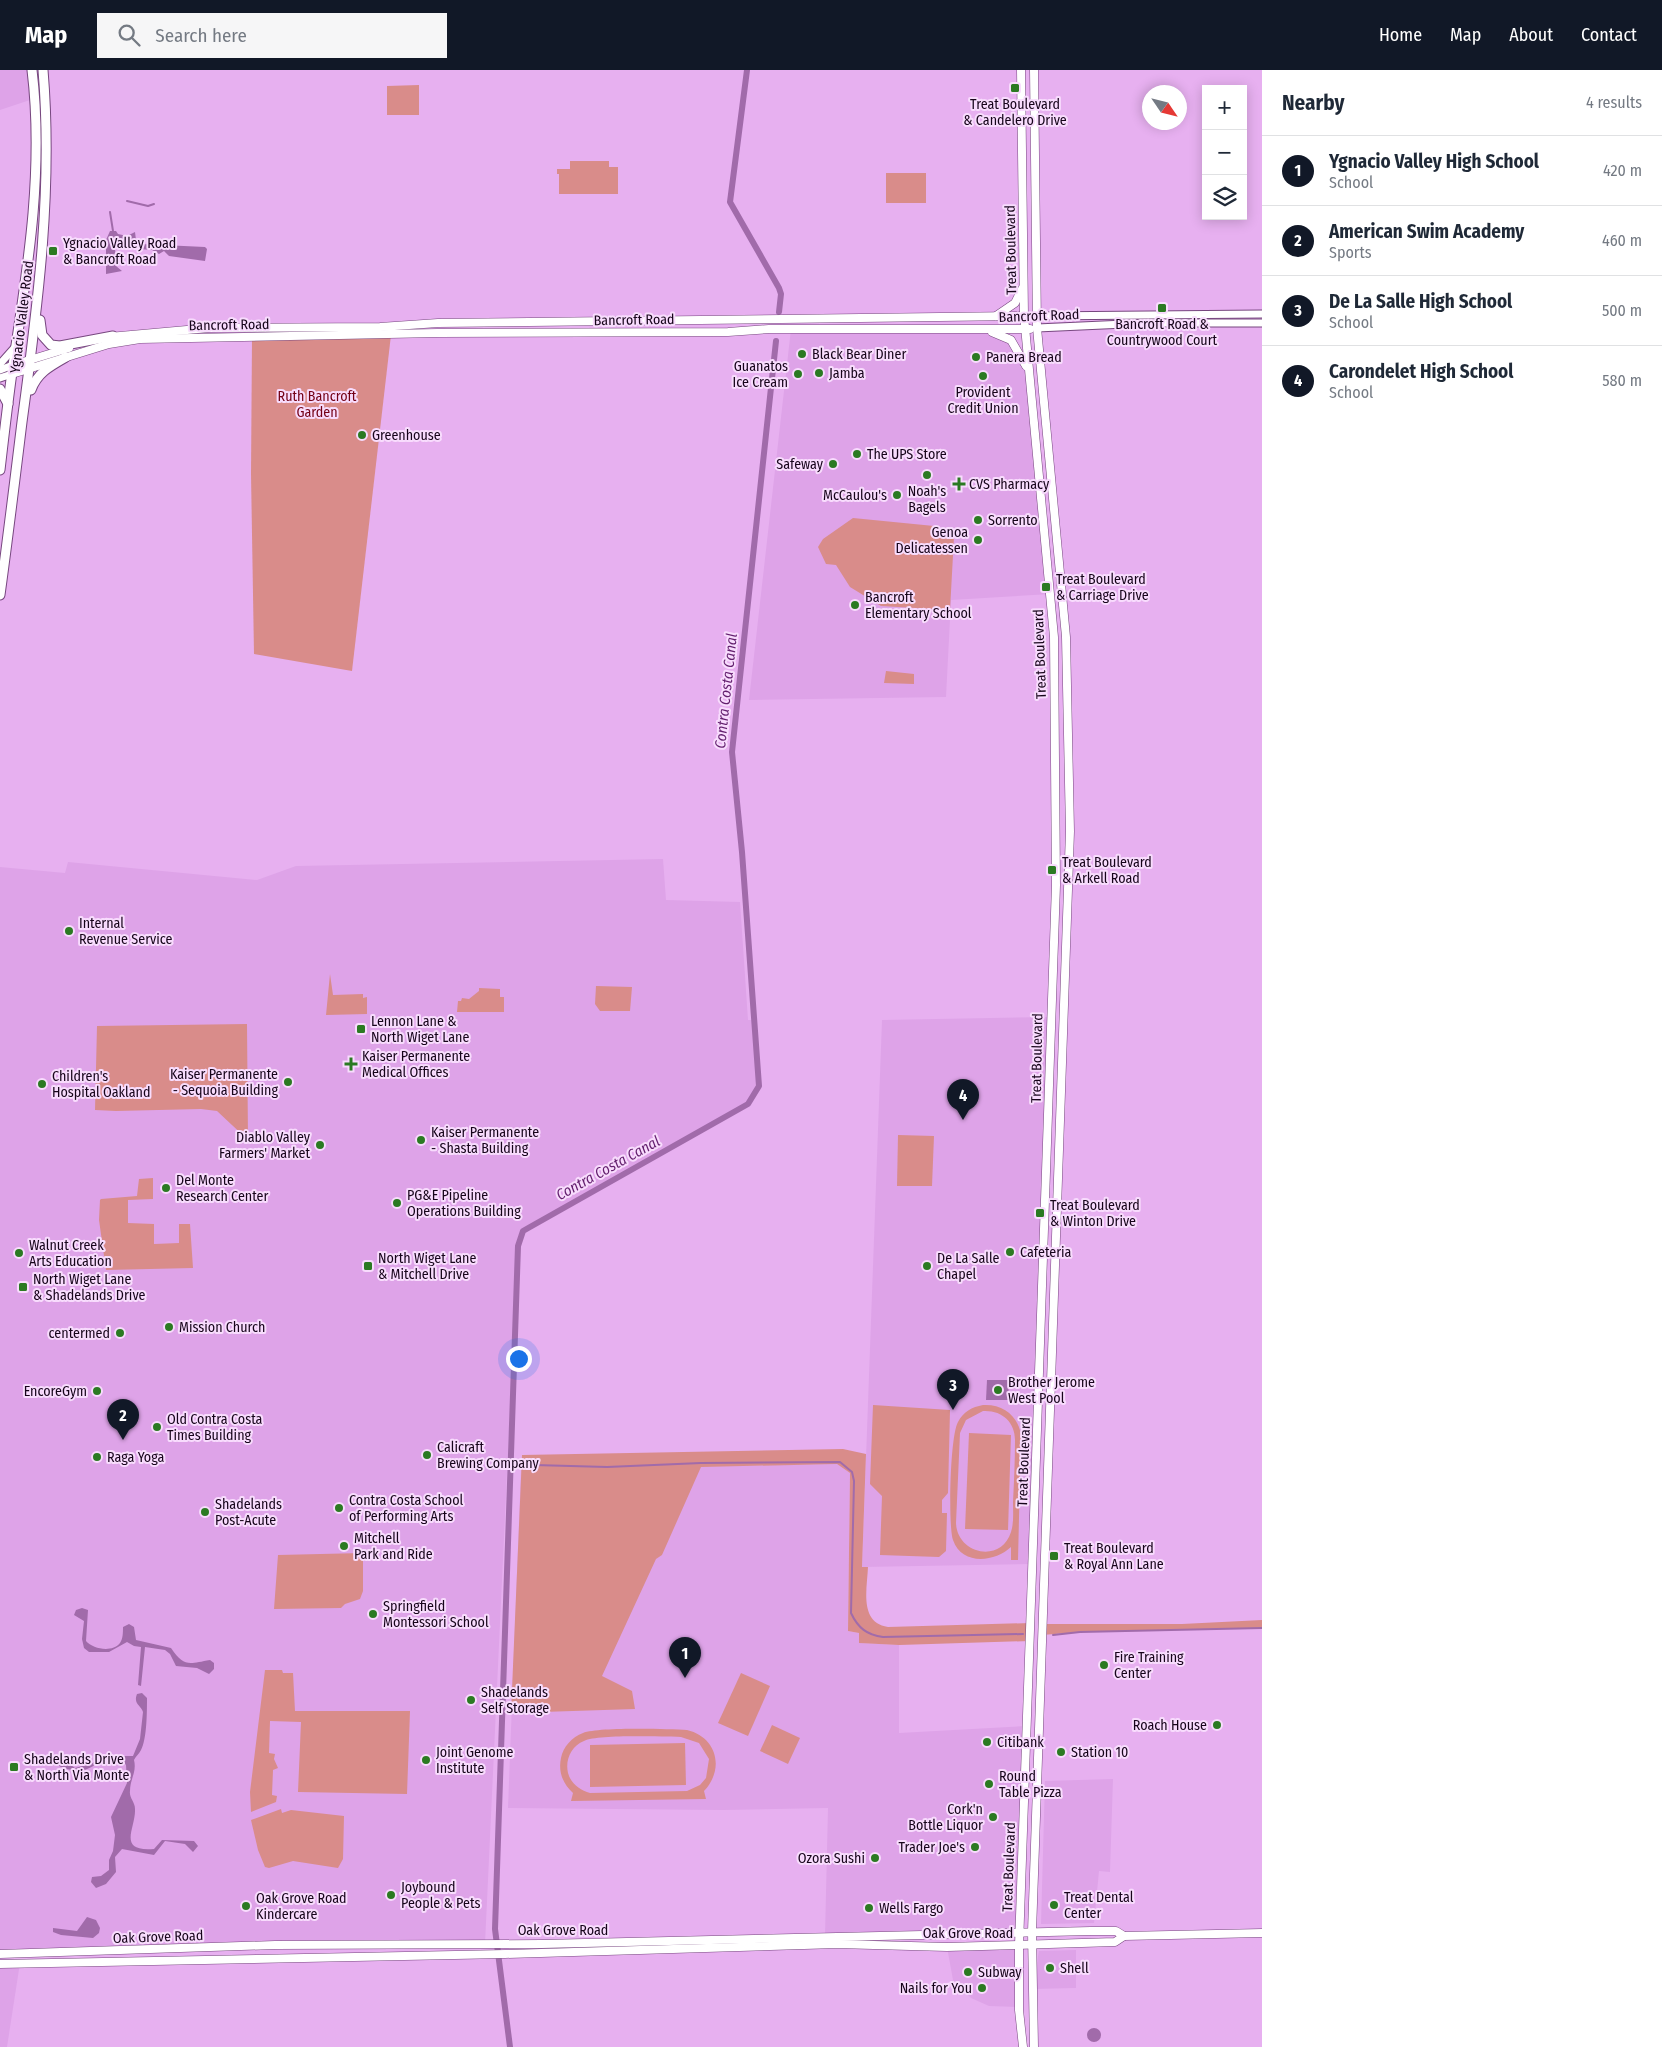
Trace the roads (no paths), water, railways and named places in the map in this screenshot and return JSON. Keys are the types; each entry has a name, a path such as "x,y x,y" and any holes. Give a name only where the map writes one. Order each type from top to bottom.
{"highway":[{"name":"Ygnacio Valley Road","path":"0,470 35,203 36,106 32,70"},
{"name":"Ygnacio Valley Road","path":"0,595 40,287 48,172 47,114 43,70"},
{"path":"40,287 40,328 44,339 51,345 69,344 114,336"},
{"path":"22,422 35,379 46,368 66,356"},
{"path":"0,389 5,395 8,406"}],"main road":[{"name":"Treat Boulevard","path":"1021,70 1024,316 1054,637 1056,885 1019,1933 1020,2010 1023,2047"},
{"name":"Treat Boulevard","path":"1034,70 1037,328 1066,637 1070,831 1032,1932 1034,2047"},
{"path":"995,316 1015,303 1024,285"},
{"name":"Bancroft Road","path":"12,370 114,336 253,326 380,327 438,323 1037,316"},
{"path":"728,332 730,326 747,320"},
{"name":"Bancroft Road","path":"30,364 109,344 140,339 437,333 728,332 776,329 982,330 1037,328"},
{"path":"982,330 1011,340 1029,371"},
{"name":"Oak Grove Road","path":"0,1954 275,1945 481,1944 1032,1932 1116,1931 1124,1936"},
{"name":"Oak Grove Road","path":"0,1964 505,1954 837,1944 947,1947 1115,1942 1124,1936 1262,1933"},
{"path":"449,1955 455,1949 479,1948 481,1944"}],"street":[{"name":"Bancroft Road","path":"1037,316 1262,314"},
{"name":"Bancroft Road","path":"1037,328 1147,323 1262,322"},
{"path":"0,364 16,346"},
{"path":"0,370 12,370"},
{"path":"0,378 12,370"}],"waterway":[{"name":"Contra Costa Canal","path":"747,70 730,202 779,288 781,294 779,312"},
{"path":"127,201 148,206 154,204"},
{"path":"110,212 113,231"},
{"name":"Contra Costa Canal","path":"510,2047 495,1929 518,1246 523,1231 748,1104 759,1086 742,852 732,752 776,341"},
{"path":"534,1465 607,1467 701,1463 840,1462 852,1472 854,1481 851,1613 860,1627 872,1635 883,1637 1023,1634"},
{"path":"1053,1635 1080,1632 1262,1628"}],"place":[{"name":"Treat Boulevard & Candelero Drive","path":"1015,88"},
{"name":"Ygnacio Valley Road & Bancroft Road","path":"53,251"},
{"name":"Bancroft Road & Countrywood Court","path":"1162,308"},
{"name":"Black Bear Diner","path":"802,354"},
{"name":"Panera Bread","path":"976,357"},
{"name":"Jamba","path":"819,373"},
{"name":"Guanatos Ice Cream","path":"798,374"},
{"name":"Provident Credit Union","path":"983,376"},
{"name":"Greenhouse","path":"362,435"},
{"name":"The UPS Store","path":"857,454"},
{"name":"Safeway","path":"833,464"},
{"name":"Noah's Bagels","path":"927,475"},
{"name":"CVS Pharmacy","path":"959,484"},
{"name":"McCaulou's","path":"897,495"},
{"name":"Sorrento","path":"978,520"},
{"name":"Genoa Delicatessen","path":"978,540"},
{"name":"Treat Boulevard & Carriage Drive","path":"1046,587"},
{"name":"Bancroft Elementary School","path":"855,605"},
{"name":"Treat Boulevard & Arkell Road","path":"1052,870"},
{"name":"Internal Revenue Service","path":"69,931"},
{"name":"Lennon Lane & North Wiget Lane","path":"361,1029"},
{"name":"Kaiser Permanente Medical Offices","path":"351,1064"},
{"name":"Kaiser Permanente - Sequoia Building","path":"288,1082"},
{"name":"Children's Hospital Oakland","path":"42,1084"},
{"name":"Carondelet High School","path":"963,1120"},
{"name":"Kaiser Permanente - Shasta Building","path":"421,1140"},
{"name":"Diablo Valley Farmers' Market","path":"320,1145"},
{"name":"Del Monte Research Center","path":"166,1188"},
{"name":"PG&E Pipeline Operations Building","path":"397,1203"},
{"name":"Treat Boulevard & Winton Drive","path":"1040,1213"},
{"name":"Cafeteria","path":"1010,1252"},
{"name":"Walnut Creek Arts Education","path":"19,1253"},
{"name":"North Wiget Lane & Mitchell Drive","path":"368,1266"},
{"name":"De La Salle Chapel","path":"927,1266"},
{"name":"North Wiget Lane & Shadelands Drive","path":"23,1287"},
{"name":"Mission Church","path":"169,1327"},
{"name":"centermed","path":"120,1333"},
{"name":"Brother Jerome West Pool","path":"998,1390"},
{"name":"EncoreGym","path":"97,1391"},
{"name":"De La Salle High School","path":"953,1410"},
{"name":"Old Contra Costa Times Building","path":"157,1427"},
{"name":"American Swim Academy","path":"123,1440"},
{"name":"Calicraft Brewing Company","path":"427,1455"},
{"name":"Raga Yoga","path":"97,1457"},
{"name":"Contra Costa School of Performing Arts","path":"339,1508"},
{"name":"Shadelands Post-Acute","path":"205,1512"},
{"name":"Mitchell Park and Ride","path":"344,1546"},
{"name":"Treat Boulevard & Royal Ann Lane","path":"1054,1556"},
{"name":"Springfield Montessori School","path":"373,1614"},
{"name":"Fire Training Center","path":"1104,1665"},
{"name":"Ygnacio Valley High School","path":"685,1678"},
{"name":"Shadelands Self Storage","path":"471,1700"},
{"name":"Roach House","path":"1217,1725"},
{"name":"Citibank","path":"987,1742"},
{"name":"Station 10","path":"1061,1752"},
{"name":"Joint Genome Institute","path":"426,1760"},
{"name":"Shadelands Drive & North Via Monte","path":"14,1767"},
{"name":"Round Table Pizza","path":"989,1784"},
{"name":"Cork'n Bottle Liquor","path":"993,1817"},
{"name":"Trader Joe's","path":"975,1847"},
{"name":"Ozora Sushi","path":"875,1858"},
{"name":"Joybound People & Pets","path":"391,1895"},
{"name":"Treat Dental Center","path":"1054,1905"},
{"name":"Oak Grove Road Kindercare","path":"246,1906"},
{"name":"Wells Fargo","path":"869,1908"},
{"name":"Shell","path":"1050,1968"},
{"name":"Subway","path":"968,1972"},
{"name":"Nails for You","path":"982,1988"}],"park label":[{"name":"Ruth Bancroft Garden","path":"317,404"}]}
